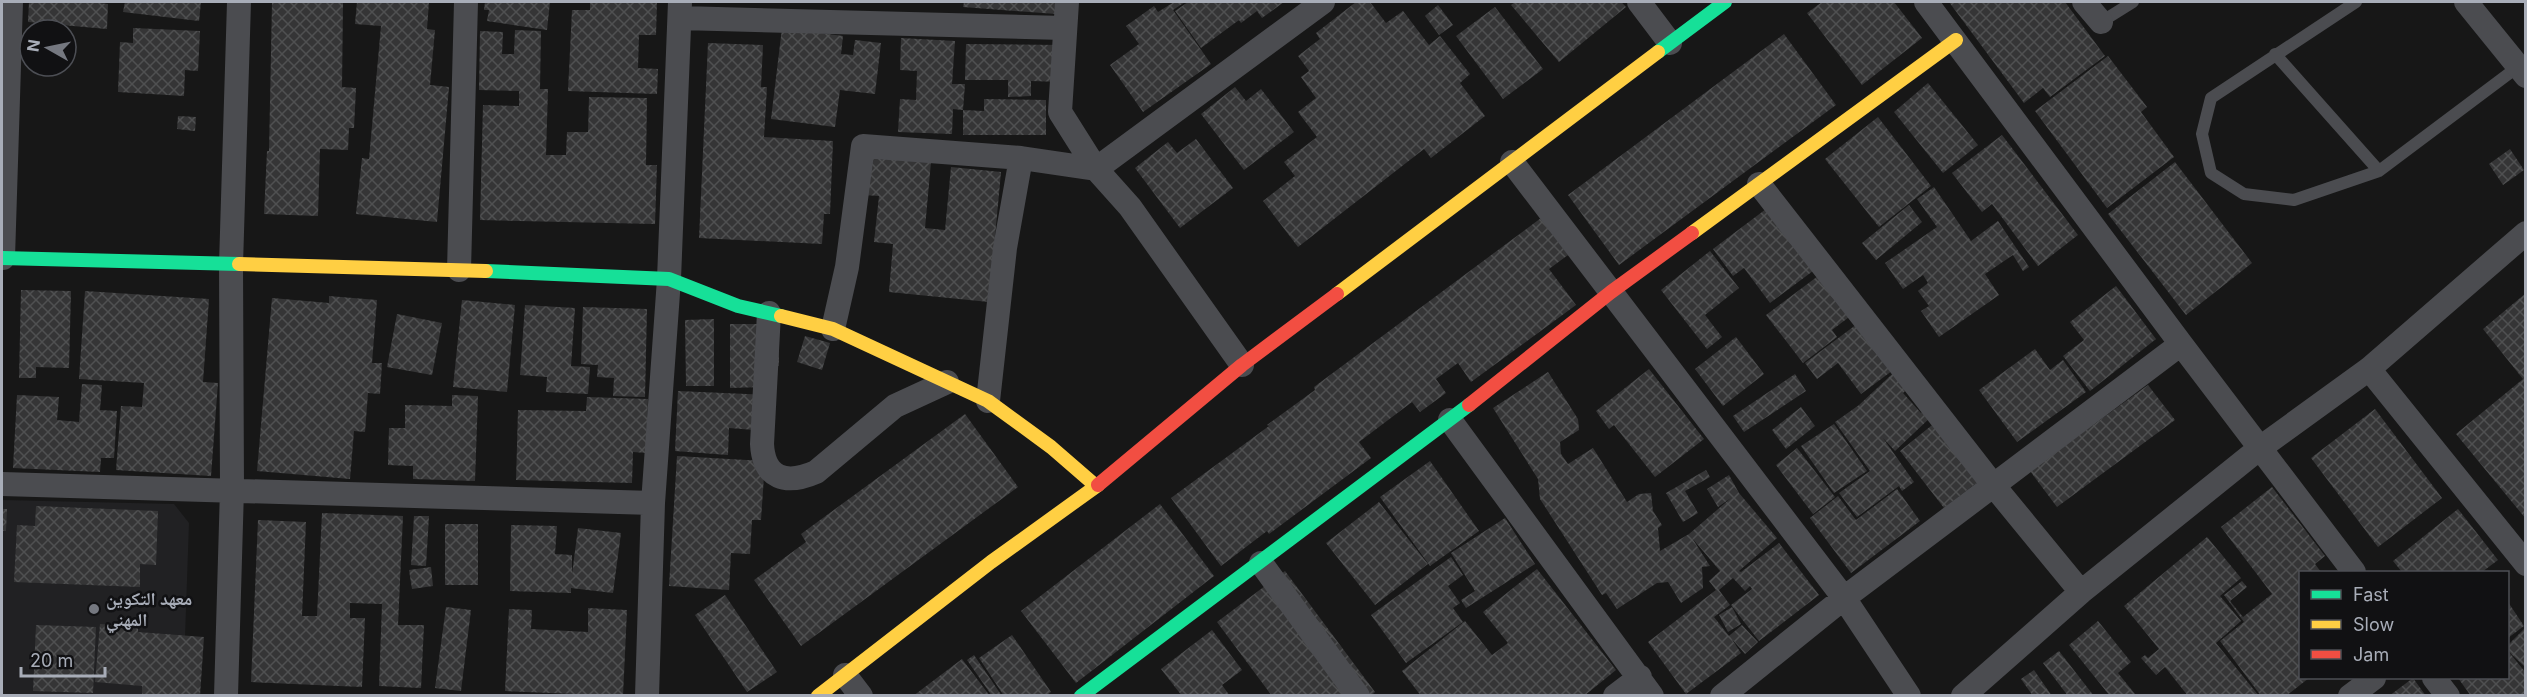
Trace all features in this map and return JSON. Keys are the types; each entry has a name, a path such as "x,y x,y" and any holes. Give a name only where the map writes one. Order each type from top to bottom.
{"street":[{"path":"11,2 2,258 459,270 669,279 738,306 833,329 988,401 1051,447 1096,486"},
{"path":"226,696 232,489 231,265 239,2"},
{"path":"459,270 466,2"},
{"path":"1067,2 1060,112 1096,169 1130,207 1242,364"},
{"path":"833,329 847,267 863,146 1020,158 1096,169 1323,2"},
{"path":"1639,2 1670,43"},
{"path":"818,696 990,562 1096,486 1242,364 1725,2"},
{"path":"1926,2 2352,571"},
{"path":"2084,2 2101,22"},
{"path":"2466,2 2522,71"},
{"path":"646,696 653,503 669,279 680,10 1064,28"},
{"path":"1083,695 1450,420 1611,292 1956,40"},
{"path":"988,401 1005,248 1020,158"},
{"path":"1512,162 1844,598 1909,696"},
{"path":"1759,184 1994,486 2081,592"},
{"path":"1963,696 2081,592 2260,448 2369,369 2525,235"},
{"path":"770,313 762,444 763,459 768,469 777,476 801,479 816,472 895,406 947,382"},
{"path":"1722,696 1844,598 2181,344"},
{"path":"2369,369 2521,564"},
{"path":"1450,420 1646,686 1615,696"},
{"path":"2,484 653,503"},
{"path":"1261,563 1358,696"},
{"path":"845,675 861,696"},
{"path":"2350,696 2373,679"},
{"path":"2435,679 2448,696"}],"lane":[{"path":"2101,22 2133,2"},
{"path":"2356,2 2211,98 2202,134 2211,173 2244,194 2294,200 2379,171 2522,71"},
{"path":"2275,54 2379,171"}],"shaded area":[{"name":"معهد التكوين المهني","path":"2,500 174,504 189,523 183,695 2,696"}],"building":[{"path":"29,2 108,4 107,29 78,26 78,18 28,18"},
{"path":"125,2 201,2 199,21 123,12"},
{"path":"272,2 343,2 342,87 356,88 354,128 349,128 348,150 320,149 318,216 264,214 267,151 269,151"},
{"path":"357,2 429,2 427,29 435,30 430,85 449,87 437,222 356,214 362,158 369,159 381,26 355,24"},
{"path":"485,2 550,2 547,30 487,21 489,10 484,10"},
{"path":"590,2 657,2 656,35 639,35 638,68 658,69 657,94 568,91 572,10 590,10"},
{"path":"964,2 1057,2 1056,14 963,7"},
{"path":"1174,2 1185,2 1173,10 1211,64 1143,112 1110,65 1139,44 1126,26 1154,6 1158,12"},
{"path":"1188,2 1284,2 1262,18 1257,11 1241,23 1239,20 1201,48 1175,11"},
{"path":"1356,2 1370,2 1386,23 1403,11 1429,45 1440,36 1470,74 1460,83 1485,116 1431,158 1424,149 1298,247 1263,201 1295,176 1284,162 1317,137 1298,112 1316,98 1301,77 1309,71 1298,56 1320,39 1316,33"},
{"path":"1515,2 1621,2 1626,7 1559,62 1511,5"},
{"path":"1822,2 1894,2 1922,38 1862,85 1807,13"},
{"path":"1949,2 2065,2 2105,56 2050,97 2043,88 2024,103"},
{"path":"1438,5 1453,25 1439,35 1425,16"},
{"path":"1495,7 1543,69 1503,99 1456,36"},
{"path":"133,28 200,31 198,71 185,70 184,96 118,92 120,42 133,43"},
{"path":"782,28 843,36 841,54 853,55 855,40 881,43 875,94 840,90 835,127 771,119"},
{"path":"515,30 541,31 540,89 548,89 546,155 566,155 567,132 588,132 589,97 647,98 646,165 657,165 655,224 480,220 483,105 519,106 519,91 479,90 480,31 503,32 502,54 514,54"},
{"path":"1784,34 1836,105 1619,265 1568,195"},
{"path":"901,38 955,41 952,84 965,84 963,110 953,109 952,134 898,132 900,99 916,100 917,71 900,70"},
{"path":"708,43 763,45 761,87 767,87 764,137 833,141 830,214 824,214 822,244 699,238"},
{"path":"966,44 1061,45 1061,82 1031,81 1031,96 1008,97 1008,80 965,80"},
{"path":"2108,56 2147,107 2141,112 2174,157 2107,208 2035,111"},
{"path":"1928,83 1978,145 1943,173 1894,112"},
{"path":"1235,87 1246,101 1261,89 1294,132 1244,170 1201,114"},
{"path":"984,99 1046,100 1046,135 963,135 963,110 984,111"},
{"path":"178,116 196,117 195,131 177,129"},
{"path":"1878,117 1931,186 1879,227 1825,159"},
{"path":"2002,135 2078,235 2038,266 1992,204 1982,212 1952,173"},
{"path":"1196,139 1233,188 1180,228 1135,168 1168,142 1177,153"},
{"path":"2510,149 2524,170 2503,185 2489,164"},
{"path":"867,156 931,162 925,228 945,230 951,167 1001,172 989,302 889,292 893,244 874,242 879,196 863,195"},
{"path":"2175,162 2252,263 2186,315 2108,214"},
{"path":"1934,187 1971,241 1998,221 2029,267 2023,271 2013,255 1985,274 1999,295 1939,337 1921,311 1929,306 1918,291 1928,283 1923,275 1903,289 1885,263 1937,227 1917,199"},
{"path":"1909,205 1922,222 1876,260 1862,243"},
{"path":"1766,209 1813,271 1770,303 1744,268 1733,276 1713,249"},
{"path":"1541,218 1568,255 1549,269 1576,305 1471,382 1458,363 1436,379 1446,393 1420,412 1412,402 1359,442 1371,458 1269,534 1267,531 1221,566 1171,498 1269,426 1267,425 1315,390 1314,387"},
{"path":"1710,251 1739,288 1705,315 1722,337 1707,349 1661,290"},
{"path":"1834,264 1865,305 1832,330 1837,337 1803,363 1766,315"},
{"path":"2116,286 2156,339 2090,391 2063,356 2084,340 2070,322"},
{"path":"21,290 71,291 69,368 36,367 36,378 19,378"},
{"path":"85,291 209,299 203,382 218,383 211,476 116,470 121,406 142,407 144,383 79,379"},
{"path":"2526,293 2526,519 2456,434 2523,379 2483,329"},
{"path":"329,296 377,300 372,363 382,363 380,394 368,393 365,432 354,431 350,479 257,471 272,298 329,303"},
{"path":"462,300 515,305 507,392 453,387"},
{"path":"525,305 575,308 571,366 590,367 588,394 546,392 547,377 520,375"},
{"path":"583,307 647,309 645,397 613,396 614,378 597,377 598,365 581,364"},
{"path":"397,314 442,323 432,375 387,367"},
{"path":"1869,315 1904,362 1861,394 1838,363 1817,379 1805,363"},
{"path":"714,319 714,386 686,386 685,320"},
{"path":"730,324 779,324 779,366 768,366 768,387 730,388"},
{"path":"805,336 830,343 822,370 797,362"},
{"path":"1736,337 1764,374 1723,406 1695,369"},
{"path":"2035,349 2050,370 2063,360 2086,392 2017,442 1979,390"},
{"path":"1904,363 1919,378 1903,393 1921,413 1926,407 1933,415 1895,451 1883,438 1914,482 1902,491 1899,486 1857,517 1839,493 1870,471 1835,422 1859,405"},
{"path":"1649,369 1704,439 1655,477 1614,425 1609,429 1596,411"},
{"path":"1548,372 1578,419 1579,430 1560,442 1561,454 1568,464 1593,448 1627,502 1639,494 1651,493 1653,511 1662,525 1658,528 1660,551 1689,534 1731,498 1718,507 1707,489 1729,475 1739,493 1777,538 1739,571 1741,572 1779,543 1819,595 1759,641 1731,605 1752,589 1750,586 1745,591 1733,578 1719,590 1730,605 1714,617 1729,636 1742,625 1758,642 1745,654 1731,638 1741,653 1686,694 1648,642 1716,590 1709,581 1720,571 1692,538 1710,566 1702,567 1703,588 1681,603 1668,582 1657,583 1617,609 1606,593 1602,595 1540,499 1538,479 1493,408"},
{"path":"1795,374 1806,391 1744,432 1733,416"},
{"path":"82,384 102,385 100,410 117,411 114,458 101,458 100,472 13,468 17,395 59,397 57,420 79,422"},
{"path":"2148,385 2175,420 2057,507 2030,471"},
{"path":"678,391 770,395 767,431 729,428 728,455 675,451"},
{"path":"452,395 478,396 475,481 413,479 413,466 388,465 389,428 405,428 405,405 452,406"},
{"path":"587,397 648,399 646,453 633,452 632,483 516,480 518,410 586,411"},
{"path":"1801,407 1815,426 1786,449 1772,430"},
{"path":"2375,409 2442,498 2378,547 2311,458"},
{"path":"1947,413 1992,471 1944,508 1900,451"},
{"path":"965,414 1018,487 801,646 754,580 806,542 801,534"},
{"path":"1834,424 1867,471 1834,493 1801,446"},
{"path":"1797,448 1835,497 1813,514 1776,465"},
{"path":"677,456 765,461 761,520 752,520 750,554 731,553 729,590 669,586"},
{"path":"1430,461 1479,531 1430,566 1380,497"},
{"path":"1706,470 1710,477 1685,491 1698,513 1683,522 1666,493"},
{"path":"2272,487 2325,556 2315,564 2320,571 2299,571 2299,679 2308,679 2286,696 2261,696 2220,641 2244,622 2224,595 2242,581 2247,587 2230,601 2243,617 2272,594 2221,527"},
{"path":"1897,489 1920,521 1851,573 1810,518 1838,496 1856,520"},
{"path":"1379,502 1428,564 1375,605 1326,543"},
{"path":"1160,504 1214,576 1076,683 1021,611"},
{"path":"36,506 158,511 156,565 140,564 140,587 14,582 17,525 35,526"},
{"path":"2,509 7,509 6,531 2,531"},
{"path":"2458,509 2498,560 2483,571 2401,571 2393,561"},
{"path":"322,513 403,516 398,625 424,625 421,688 379,686 382,604 350,603 350,618 365,618 362,687 251,682 258,520 306,522 302,616 317,616"},
{"path":"414,516 429,516 426,566 411,565"},
{"path":"1505,518 1535,564 1466,608 1461,600 1475,591 1451,553"},
{"path":"445,524 478,524 478,585 445,585"},
{"path":"511,525 557,526 555,554 572,555 572,574 578,528 621,533 613,593 571,588 571,593 510,591"},
{"path":"2207,537 2241,578 2220,596 2241,621 2216,643 2259,696 2188,696 2165,667 2156,675 2141,658 2145,655 2148,658 2159,649 2124,606"},
{"path":"1451,557 1463,575 1448,586 1460,603 1453,608 1463,622 1406,663 1371,615"},
{"path":"431,567 433,586 412,589 409,570"},
{"path":"1537,569 1616,670 1584,696 1421,696 1402,671 1465,621 1492,655 1508,643 1483,612"},
{"path":"1285,571 1375,692 1371,696 1272,696 1217,622"},
{"path":"725,595 777,672 747,692 695,615"},
{"path":"2509,604 2524,626 2509,637"},
{"path":"446,607 471,610 461,691 435,688"},
{"path":"1732,607 1741,624 1728,632 1719,615"},
{"path":"588,608 627,610 623,696 505,691 509,609 532,610 531,629 588,632"},
{"path":"2098,621 2131,662 2118,673 2135,694 2133,696 2110,696 2069,645"},
{"path":"100,624 138,627 138,632 204,637 200,696 142,696 142,686 95,682"},
{"path":"36,625 96,627 93,693 33,691"},
{"path":"2526,627 2526,668 2509,652 2509,644"},
{"path":"1212,630 1242,670 1222,685 1230,696 1182,696 1161,669"},
{"path":"1012,635 1051,692 1046,696 1004,696 979,658"},
{"path":"2059,651 2094,696 2068,696 2043,663"},
{"path":"2509,652 2526,673 2526,696 2471,696 2459,679 2509,679"},
{"path":"974,655 1002,696 992,696 967,660"},
{"path":"962,659 990,696 913,696"},
{"path":"2034,670 2052,696 2033,696 2021,679"},
{"path":"2414,679 2426,696 2389,696"}],"traffic: fast":[{"path":"1658,52 1725,2"},
{"path":"2,258 239,264"},
{"path":"486,271 669,279 738,306 781,316"},
{"path":"1081,696 1469,405"}],"traffic: slow":[{"path":"1692,233 1956,40"},
{"path":"1337,294 1658,52"},
{"path":"239,264 486,271"},
{"path":"781,316 833,329 988,401 1051,447 1096,486"},
{"path":"818,696 991,562 1098,485"}],"traffic: jam":[{"path":"1469,405 1611,292 1692,233"},
{"path":"1098,485 1242,365 1337,294"}],"place":[{"name":"معهد التكوين المهني","path":"94,609"}]}
